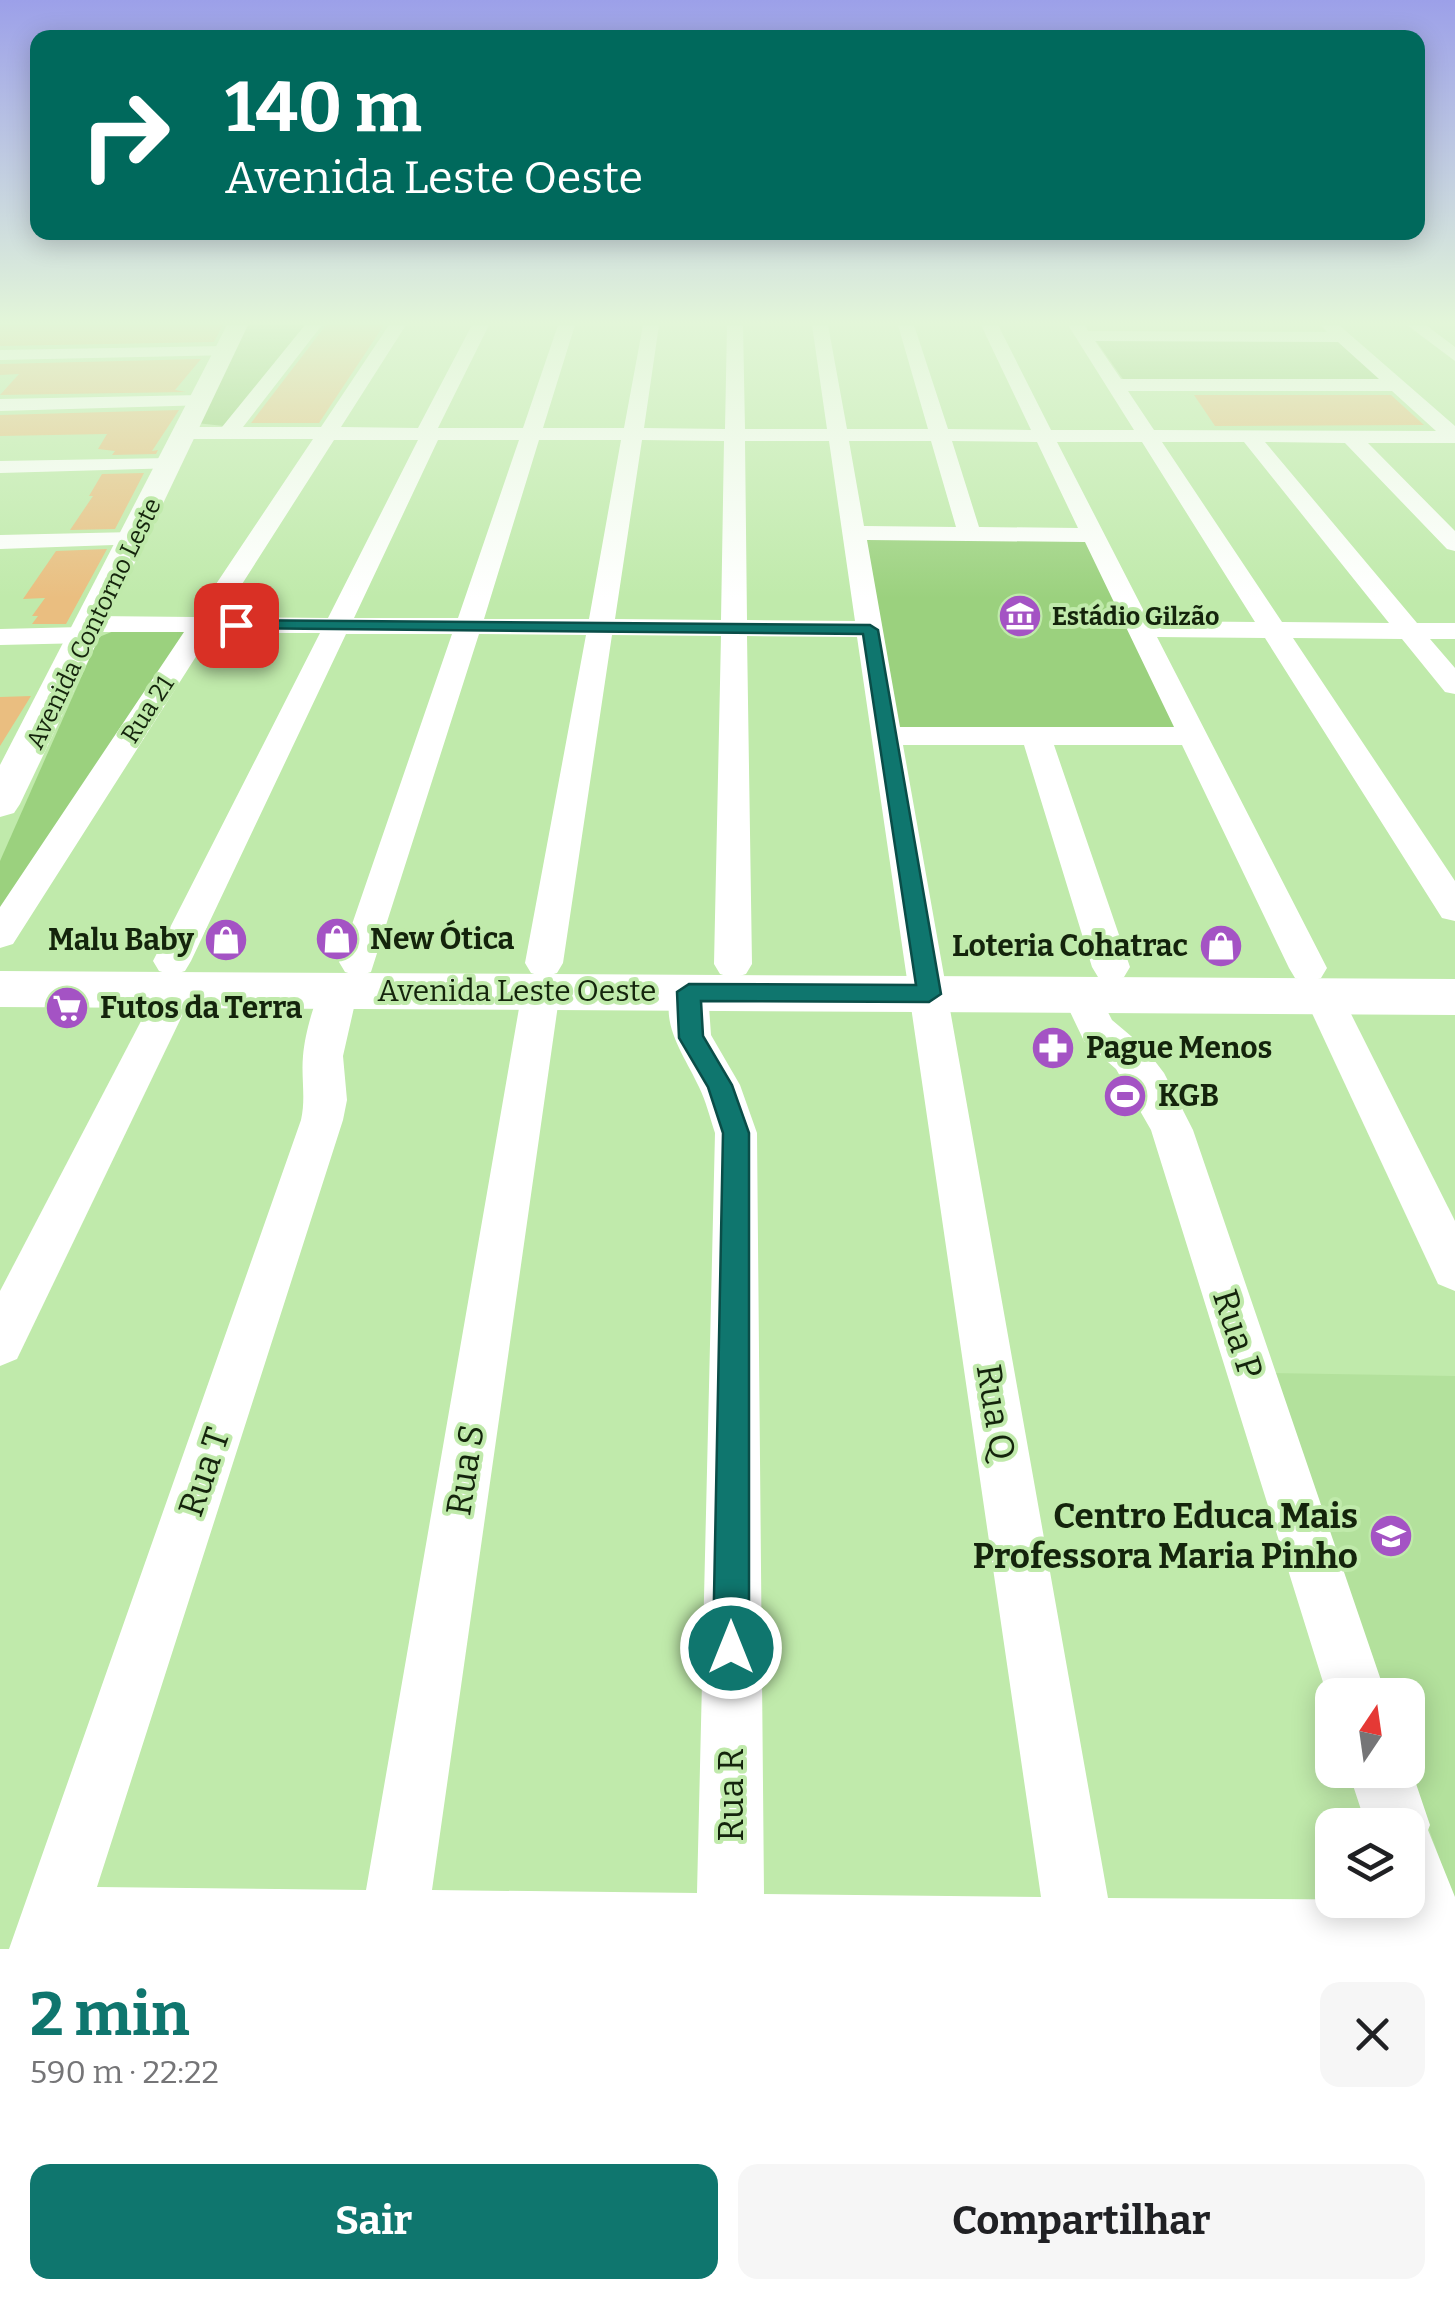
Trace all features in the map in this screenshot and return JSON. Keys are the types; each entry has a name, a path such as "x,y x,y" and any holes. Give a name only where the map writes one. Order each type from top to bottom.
{"main road":[{"name":"Avenida Contorno Leste","path":"0,804 13,759 90,629 194,416"},
{"name":"Avenida Contorno Leste","path":"0,834 13,759"},
{"name":"Avenida Leste Oeste","path":"5,982 174,975 542,977 733,964 927,979 1315,982 1455,969"},
{"name":"Avenida Leste Oeste","path":"542,977 689,992 927,979"},
{"name":"Avenida Leste Oeste","path":"1315,982 1455,997"}],"street":[{"path":"227,434 242,416"},
{"name":"Rua 21","path":"0,936 340,416"},
{"path":"0,1342 437,416"},
{"name":"Rua T","path":"48,1934 322,1120 326,1100 323,1056 537,416"},
{"name":"Rua S","path":"392,1937 542,977 634,416"},
{"path":"733,416 733,964"},
{"name":"Rua Q","path":"836,416 1081,1941"},
{"path":"934,416 970,534"},
{"path":"1032,416 1455,1268"},
{"path":"1134,416 1455,909"},
{"path":"1169,416 1183,436"},
{"path":"1204,416 1220,436"},
{"path":"1431,416 1455,437"},
{"path":"185,434 1455,437"},
{"path":"1250,437 1455,686"},
{"path":"1351,437 1455,544"},
{"path":"0,467 170,464"},
{"path":"854,533 1092,535"},
{"path":"0,542 134,540"},
{"path":"0,637 202,624 870,630"},
{"path":"1139,629 1455,631"},
{"path":"887,736 1192,736"},
{"name":"Rua P","path":"1036,736 1096,981 1098,1030 1130,1058 1172,1130 1350,1678"},
{"name":"Rua R","path":"689,992 691,1038 720,1085 736,1133 730,1939"},
{"path":"48,1934 1436,1943 1425,1908"}],"shaded area":[{"path":"200,416 232,416 224,426 196,423"},
{"path":"863,539 1088,540 1180,733 898,729"},
{"path":"114,631 187,632 0,920 0,861 99,637"},
{"name":"Centro Educa Mais Professora Maria Pinho","path":"1270,1373 1455,1376 1455,1902 1425,1808 1422,1808 1414,1788 1425,1788 1425,1678 1375,1678"}],"building":[{"path":"0,416 175,416 152,451 158,450 156,454 112,455 115,451 98,449 107,434 0,436"},
{"path":"256,416 324,416 319,423 251,423"},
{"path":"1208,416 1414,416 1424,425 1215,426"},
{"path":"144,473 115,529 70,530 93,496 89,496 102,474"},
{"path":"107,549 66,624 32,624 38,616 32,616 45,598 23,599 56,551"},
{"path":"31,696 0,746 0,697"}],"place":[{"name":"Estádio Gilzão","path":"1020,616"},
{"name":"New Ótica","path":"337,939"},
{"name":"Malu Baby","path":"226,940"},
{"name":"Loteria Cohatrac","path":"1221,946"},
{"name":"Futos da Terra","path":"67,1008"},
{"name":"Pague Menos","path":"1053,1048"},
{"name":"KGB","path":"1125,1096"},
{"name":"Centro Educa Mais Professora Maria Pinho","path":"1391,1536"}],"route":[{"path":"236,625 870,630 929,994 689,992 691,1038 720,1085 736,1133 731,1648"}]}
